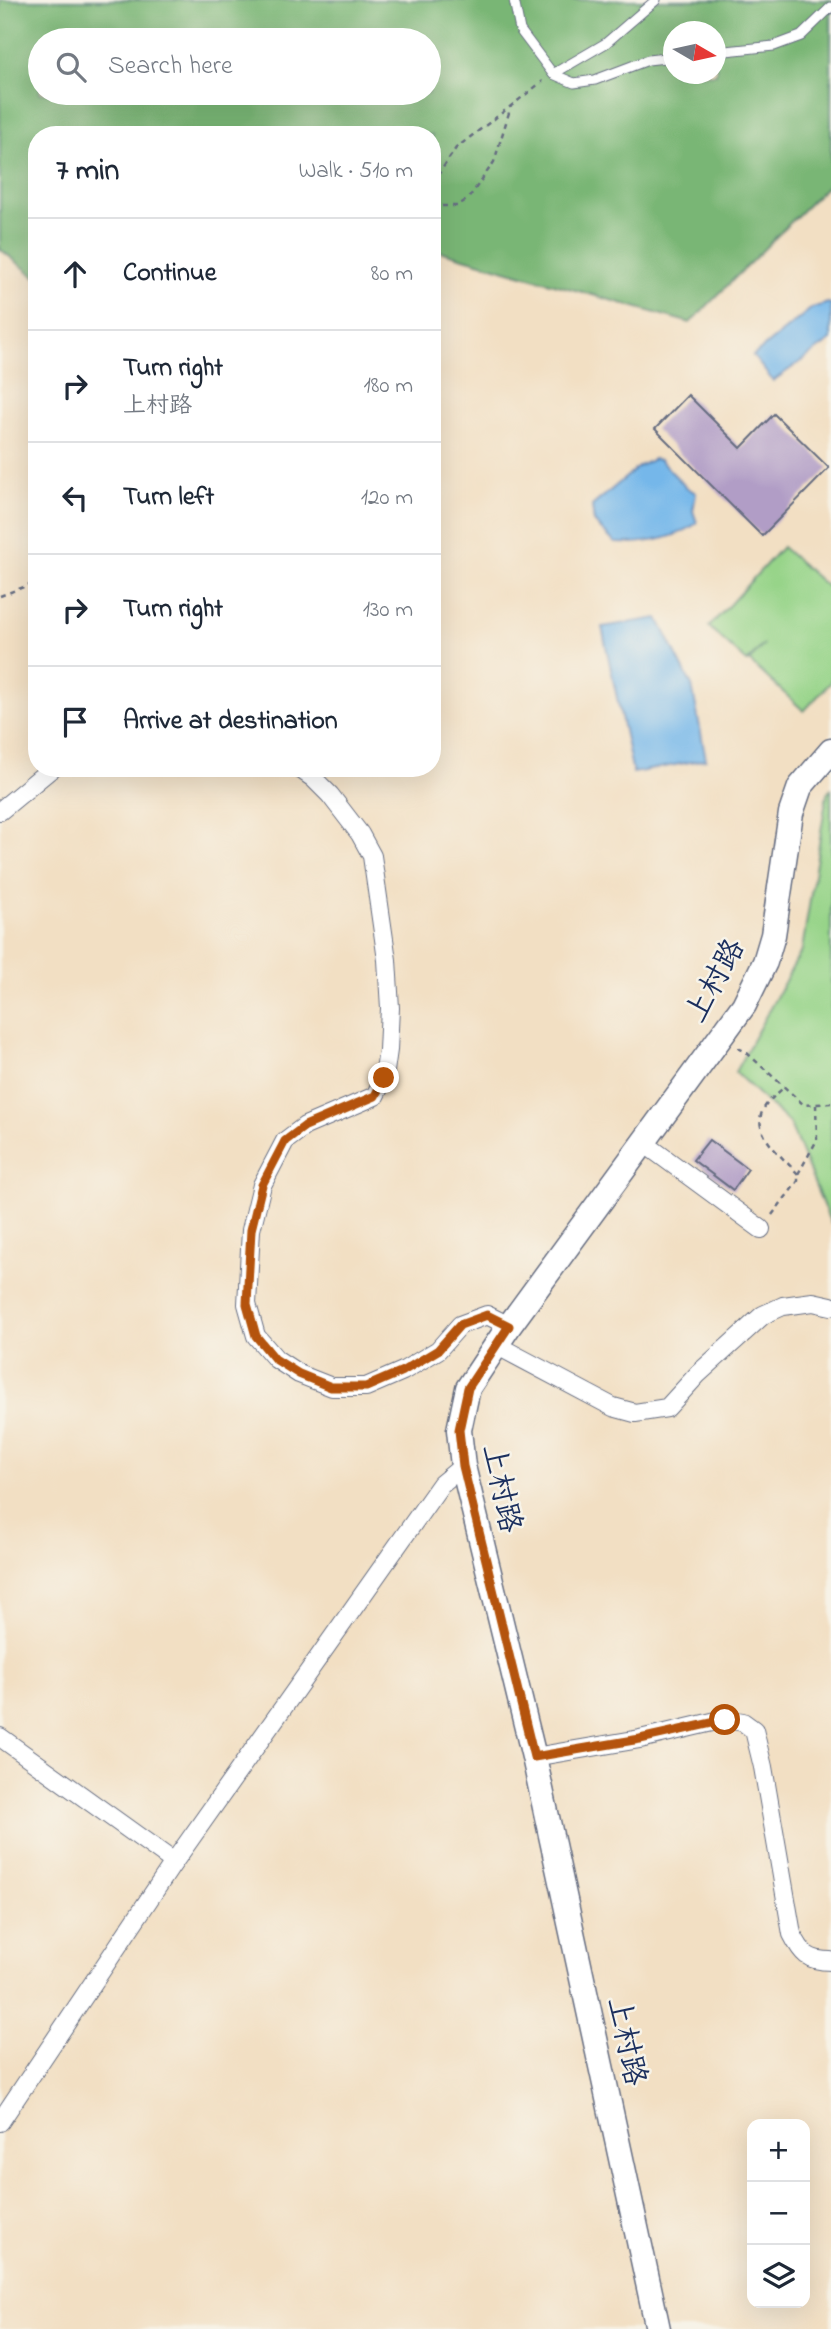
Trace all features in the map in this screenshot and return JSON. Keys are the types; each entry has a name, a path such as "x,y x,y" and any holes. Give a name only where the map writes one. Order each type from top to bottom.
{"street":[{"name":"上村路","path":"658,2329 534,1757 463,1466 459,1430 468,1388 503,1335 744,1005 765,962 773,935 791,813 800,787 831,751"},
{"path":"0,811 41,777"},
{"path":"312,777 360,834 372,856 387,960 390,1008 388,1050 384,1078 375,1096 305,1126 285,1141 262,1185 251,1230 247,1304 256,1336 275,1359 299,1374 331,1387 366,1387 403,1371 438,1350 460,1325 487,1315 503,1335 613,1407 635,1413 667,1408 698,1374 763,1315 783,1306 813,1302 831,1306"},
{"path":"644,1143 761,1229"},
{"path":"0,2122 174,1862 441,1484 463,1466"},
{"path":"534,1757 640,1739 725,1720 743,1721 754,1730 763,1767 792,1934 800,1950 816,1961 831,1961"},
{"path":"0,1737 174,1862"}],"lane":[{"path":"514,0 520,30 553,74 574,83 595,80 648,60 663,58"},
{"path":"553,74 606,43 656,0"},
{"path":"726,51 774,46 801,36 831,7"}],"path":[{"path":"441,170 456,148 553,74"},
{"path":"441,206 457,206 468,199 495,162 511,106"},
{"path":"0,596 28,585"},
{"path":"721,1037 746,1052 804,1105 831,1103"},
{"path":"784,1087 765,1107 760,1118 761,1130 798,1174"},
{"path":"761,1229 798,1181 798,1174 817,1140 816,1104"}],"green space":[{"path":"0,0 831,0 831,182 690,323 441,252 441,126 28,126 28,271 0,249"},
{"path":"782,547 831,590 831,682 804,711 749,661 764,644 747,662 709,627"},
{"path":"831,789 831,1224 790,1124 735,1072 802,950 827,794"}],"water":[{"path":"831,304 831,340 773,381 753,356 812,308"},
{"path":"653,459 660,460 686,487 696,493 693,511 697,523 658,540 615,543 594,522 592,506 638,467"},
{"path":"658,618 692,686 706,759 633,773 602,627"}],"building":[{"path":"688,395 741,448 774,414 829,468 762,536 655,429"},
{"path":"709,1140 748,1169 733,1190 693,1160"}],"route":[{"path":"384,1078 375,1096 305,1126 285,1141 262,1185 251,1230 247,1304 256,1336 275,1359 299,1374 331,1387 366,1387 403,1371 438,1350 460,1325 487,1315 509,1326 468,1388 459,1430 463,1466 534,1757 640,1739 725,1720"}]}
